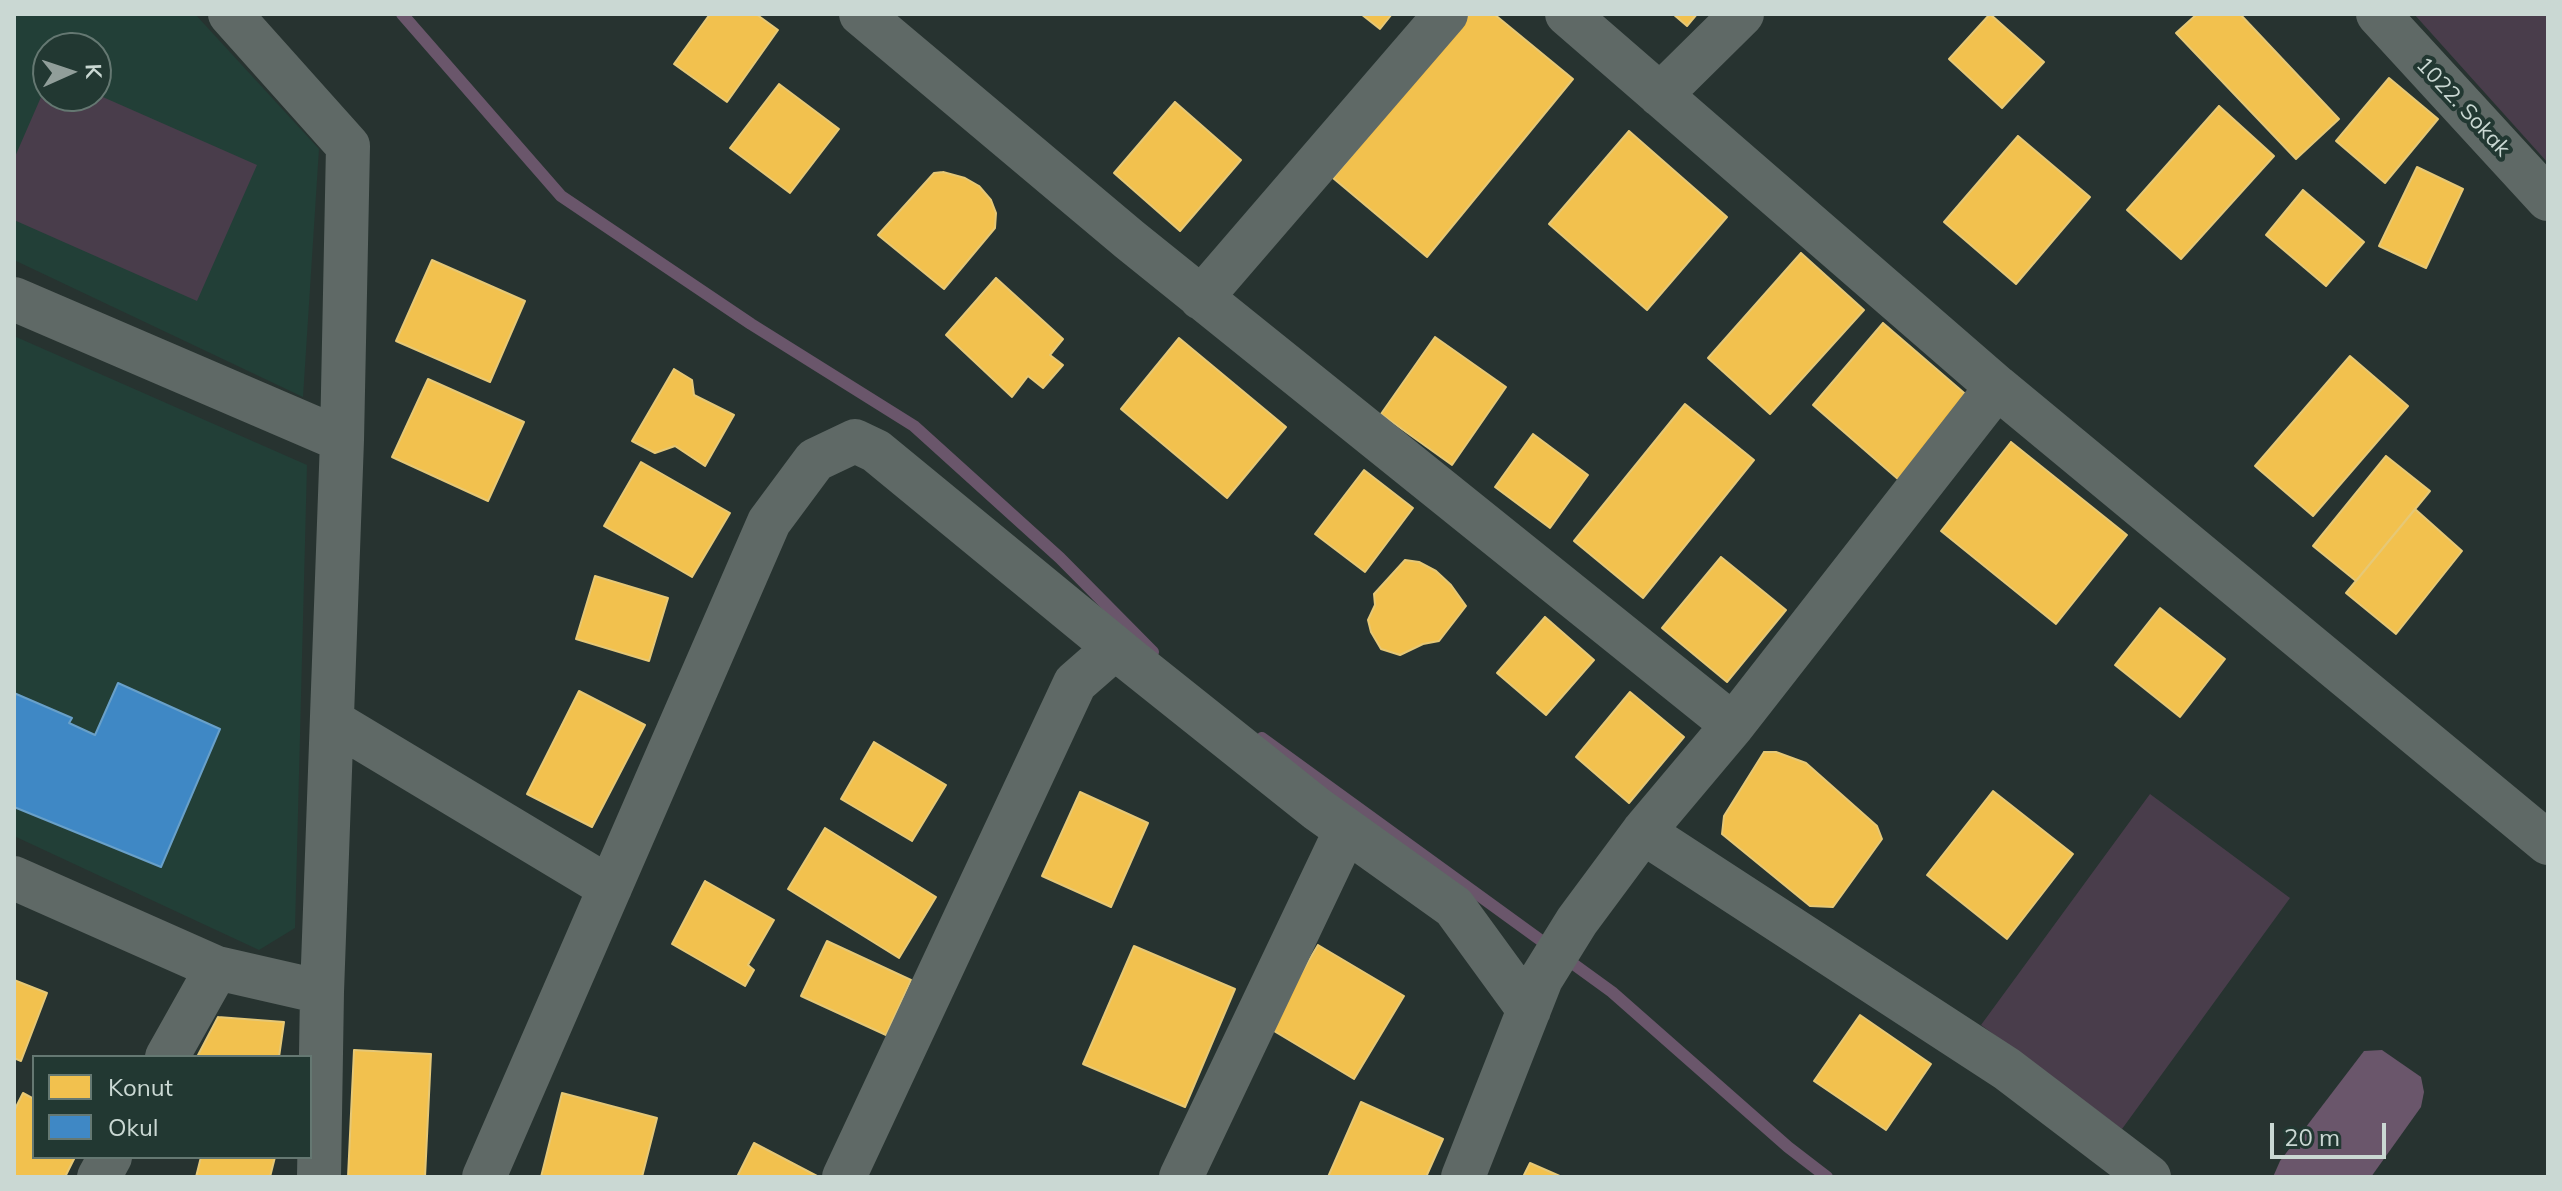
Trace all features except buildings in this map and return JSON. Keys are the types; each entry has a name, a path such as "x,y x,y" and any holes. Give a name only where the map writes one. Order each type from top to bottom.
{"street":[{"path":"230,14 348,146 319,1177"},
{"path":"861,14 1201,298 1733,725"},
{"path":"1201,298 1446,14"},
{"path":"1567,14 1997,387 2548,843"},
{"path":"1660,95 1742,14"},
{"name":"1022. Sokak","path":"2378,14 2548,199"},
{"path":"14,299 342,440"},
{"path":"1463,1177 1535,994 1577,921 1643,832 1733,725 1997,387"},
{"path":"484,1177 769,522 815,460 855,441 876,451 1115,648 1346,830 1454,907 1535,994"},
{"path":"844,1177 1075,683 1115,648"},
{"path":"332,721 610,888"},
{"path":"1181,1177 1346,830"},
{"path":"1643,832 2007,1069 2149,1177"},
{"path":"14,878 217,968 322,992"},
{"path":"168,1055 217,968"},
{"path":"99,1177 109,1159"}],"shaded area":[{"path":"14,14 195,14 319,149 303,397 14,260"},
{"path":"2414,14 2548,14 2548,163"},
{"path":"112,101 257,165 197,301 14,220 14,159 34,112 112,112"},
{"path":"14,336 307,465 295,928 259,950 14,836"},
{"path":"2150,794 2290,898 2122,1129 1981,1025"},
{"path":"2382,1050 2421,1077 2424,1092 2421,1107 2371,1177 2273,1177 2280,1161 2364,1051"}],"waterway":[{"path":"402,14 561,196 751,324 914,426 1060,558 1153,652"},
{"path":"1262,738 1612,992 1788,1147 1827,1177"}]}
